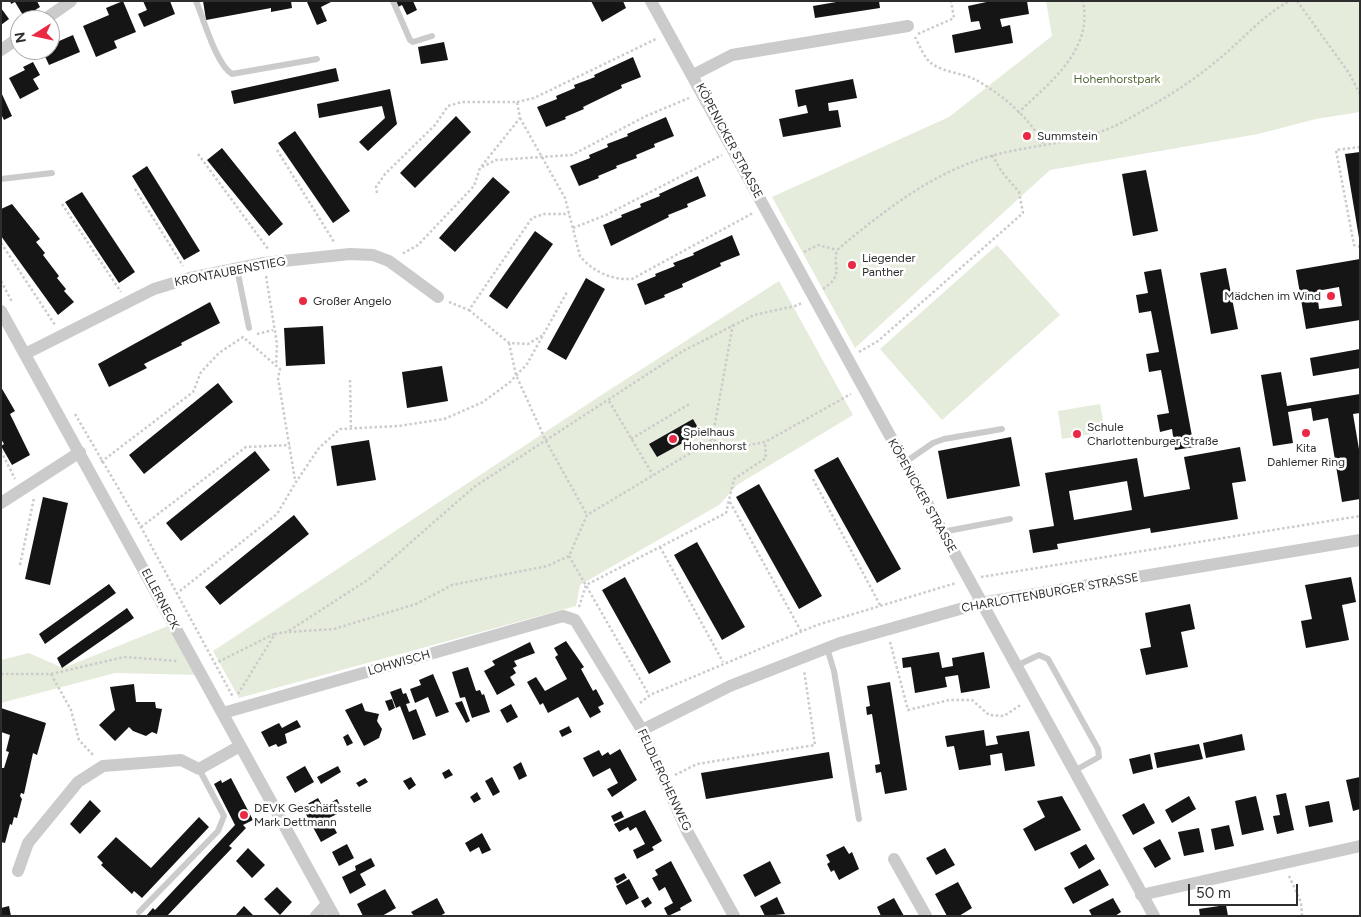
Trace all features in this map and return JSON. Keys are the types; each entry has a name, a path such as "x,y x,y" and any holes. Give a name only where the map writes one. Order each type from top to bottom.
{"street":[{"path":"58,10 71,1"},
{"name":"KÖPENICKER STRASSE","path":"651,1 981,603 1074,771 1099,812 1141,895 1154,916"},
{"name":"KÖPENICKER STRASSE","path":"693,76 732,55 911,30"},
{"name":"KRONTAUBENSTIEG","path":"25,354 154,289 190,278 271,262 342,255 373,255 390,261 438,297"},
{"name":"ELLERNECK","path":"1,311 334,916"},
{"path":"1,503 80,452"},
{"name":"CHARLOTTENBURGER STRASSE","path":"642,730 730,686 827,648 886,629 981,603 1360,540"},
{"name":"LOHWISCH","path":"223,713 563,616 575,620"},
{"name":"FELDLERCHENWEG","path":"575,620 642,730 687,831 734,916"},
{"path":"18,870 28,843 78,782 103,766 181,760 199,769 240,746"},
{"path":"1141,895 1360,846"},
{"path":"894,859 926,916"},
{"path":"316,916 327,904"}],"lane":[{"path":"196,1 220,61 226,70 232,74 317,59"},
{"path":"393,1 410,40 413,42 432,36"},
{"path":"1,179 52,173"},
{"path":"236,269 249,328"},
{"path":"904,463 933,443 944,439 1002,429"},
{"path":"942,532 1010,519"},
{"path":"827,648 834,671 859,819"},
{"path":"1016,666 1039,655 1048,659 1098,749 1099,756 1074,771"},
{"path":"139,912 218,831 224,816 199,769"}],"path":[{"path":"951,1 954,18 911,30 930,63 974,79 1018,112 1038,133 1044,144"},
{"path":"1018,112 1061,72 1075,53 1082,34 1085,11 1083,1"},
{"path":"1280,1 1282,5"},
{"path":"837,250 882,214 956,168 992,155 1098,133 1164,98 1216,62 1282,5 1290,1"},
{"path":"1297,1 1349,73 1360,94"},
{"path":"377,193 376,187 386,174 435,125 448,106 462,102 517,102 534,98 668,32"},
{"path":"480,168 496,160 572,155 646,116 683,101 701,91"},
{"path":"517,102 520,118 565,198 580,256 586,264 618,279 632,279 764,206"},
{"path":"390,261 418,245 474,186 480,168 520,118"},
{"path":"1360,146 1336,150 1354,245 1360,247"},
{"path":"573,228 606,215 733,149"},
{"path":"277,150 342,255"},
{"path":"198,154 271,262 277,344 276,366"},
{"path":"847,358 878,341 1022,213 1019,192 1002,172 992,155"},
{"path":"135,189 190,278"},
{"path":"62,204 127,302"},
{"path":"469,310 532,218 544,214 569,214"},
{"path":"1,243 62,335"},
{"path":"793,258 818,244 837,250"},
{"path":"827,287 838,273 837,250"},
{"path":"1,281 15,306"},
{"path":"176,594 277,514 319,448 340,429 399,426 444,419 483,402 527,364 567,292"},
{"path":"287,632 369,579 474,487 683,351 754,315 795,306 813,296"},
{"path":"438,297 469,310 509,342 528,344 544,334"},
{"path":"712,440 733,324"},
{"path":"88,468 102,462 193,392 201,372 213,359 243,337 280,370 278,378 296,482"},
{"path":"509,342 516,375 546,441 587,515"},
{"path":"350,380 351,427"},
{"path":"214,664 275,634 334,629 416,604 452,585 547,566 569,556 587,515 712,440 739,447 765,442 863,388"},
{"path":"608,401 654,475"},
{"path":"631,439 691,403"},
{"path":"74,413 140,527 234,700 275,634"},
{"path":"575,620 586,585 726,513 734,479 766,458 765,442"},
{"path":"140,527 246,447 290,446"},
{"path":"1,451 25,488 35,499 20,565"},
{"path":"813,479 880,606"},
{"path":"729,501 801,631"},
{"path":"629,710 650,695 801,631 968,579 1360,516"},
{"path":"660,547 723,663"},
{"path":"569,556 650,695"},
{"path":"886,629 908,710 949,700 972,700 989,715 1004,716 1033,697"},
{"path":"1,674 51,674 124,657 194,662"},
{"path":"665,780 697,764 815,745 802,658"},
{"path":"51,674 71,710 79,740 103,766"},
{"path":"1282,864 1297,891 1302,916"}],"green space":[{"name":"Hohenhorstpark","path":"1046,1 1360,1 1360,112 1316,119 1258,134 1050,170 855,348 772,197 949,117 1052,36"},
{"path":"997,245 1060,315 942,420 880,349"},
{"path":"779,281 853,415 737,485 719,505 580,585 576,606 239,698 213,651 603,394"},
{"path":"1100,404 1105,432 1062,439 1058,411"},
{"path":"173,624 201,675 115,673 1,703 1,660 29,653 63,668"}],"building":[{"path":"10,1 37,1 40,7 35,10 20,10 15,2 11,4"},
{"path":"123,1 136,32 114,41 117,48 96,57 83,26 109,15 106,8"},
{"path":"143,1 170,1 175,14 144,27 138,14 147,10"},
{"path":"203,1 291,1 292,8 271,12 271,8 206,20"},
{"path":"333,1 321,7 327,21 317,25 307,2"},
{"path":"396,1 413,1 417,10 407,15 402,5 398,7"},
{"path":"591,1 623,1 626,8 602,22"},
{"path":"842,1 879,1 880,8 815,18 813,6"},
{"path":"991,1 1027,1 1029,14 1000,19 1002,27 1010,25 1013,43 955,53 952,35 981,29 979,21 971,22 968,6"},
{"path":"1,8 9,19 1,25"},
{"path":"73,35 80,52 49,65 47,60 60,60 60,41"},
{"path":"444,42 448,60 421,64 418,47"},
{"path":"633,57 641,77 621,85 622,88 583,107 584,109 565,117 566,119 546,127 537,107 557,99 556,96 575,88 574,85 595,77 594,75"},
{"path":"33,62 40,75 33,79 39,89 20,99 9,78 25,70 23,67"},
{"path":"336,68 339,81 234,104 231,91"},
{"path":"853,79 857,98 828,103 829,111 838,110 841,127 783,137 779,119 808,113 806,105 798,107 795,90"},
{"path":"390,89 397,124 368,151 359,142 385,118 382,106 319,118 317,104"},
{"path":"1,92 12,116 4,120 1,114"},
{"path":"456,116 471,132 415,188 400,173"},
{"path":"666,117 674,136 654,144 655,147 636,155 637,158 616,166 617,168 598,176 599,178 579,186 570,166 590,158 589,155 608,147 607,144"},
{"path":"295,131 350,211 333,223 278,143"},
{"path":"222,148 283,224 269,236 207,160"},
{"path":"1360,152 1360,238 1359,238 1345,154"},
{"path":"147,166 200,251 184,260 132,176"},
{"path":"1146,170 1158,231 1133,236 1122,174"},
{"path":"698,176 706,196 687,204 688,207 668,215 669,217 611,246 603,225 641,207 640,204 660,196 659,194"},
{"path":"493,177 510,192 455,252 439,238"},
{"path":"82,192 135,272 119,283 65,202"},
{"path":"12,204 40,239 36,242 45,253 43,255 59,276 57,278 66,289 64,291 74,302 58,315 1,236 1,209"},
{"path":"535,231 553,244 507,309 489,296"},
{"path":"732,235 740,255 720,263 721,266 682,284 683,287 664,295 665,297 645,305 637,284 675,266 673,263 694,255 693,253"},
{"path":"1360,259 1360,320 1306,329 1296,270","holes":["1339,287 1342,306 1319,309 1317,291"]},
{"path":"1226,268 1238,329 1211,334 1200,273"},
{"path":"1161,269 1194,447 1175,450 1172,429 1160,432 1157,415 1169,413 1161,370 1149,372 1146,354 1159,352 1151,311 1139,313 1136,295 1148,293 1144,272"},
{"path":"586,278 605,289 566,360 547,349"},
{"path":"210,302 220,323 144,364 147,368 109,387 98,364"},
{"path":"323,326 325,364 286,366 284,328"},
{"path":"1360,349 1360,368 1313,376 1310,358"},
{"path":"442,366 448,401 407,408 402,372"},
{"path":"1281,372 1287,406 1360,394 1360,413 1353,414 1360,455 1360,499 1342,502 1328,418 1313,421 1311,408 1288,412 1293,443 1273,446 1261,375"},
{"path":"218,383 233,402 144,474 129,455"},
{"path":"1,387 15,411 10,414 30,455 12,465 1,446 4,444 1,439"},
{"name":"Spielhaus Hohenhorst","path":"693,419 701,433 657,457 649,444"},
{"path":"1011,437 1020,486 947,499 938,451"},
{"path":"369,440 376,480 337,486 331,446"},
{"path":"1240,447 1246,481 1232,483 1238,519 1151,533 1150,528 1057,544 1058,549 1033,553 1029,530 1054,526 1045,473 1137,458 1144,497 1190,489 1184,457","holes":["1127,481 1132,510 1074,520 1069,491"]},
{"path":"255,451 270,470 181,541 166,523"},
{"path":"838,457 901,569 877,583 814,470"},
{"path":"759,484 822,596 799,609 736,497"},
{"path":"43,497 68,503 50,585 25,579"},
{"path":"294,515 309,534 220,605 205,587"},
{"path":"697,542 745,627 722,640 674,555"},
{"path":"625,577 671,662 649,674 602,590"},
{"path":"1351,577 1356,602 1342,605 1349,640 1306,648 1301,621 1312,619 1305,585"},
{"path":"109,584 116,593 45,644 39,634"},
{"path":"1190,604 1195,629 1181,632 1188,667 1146,675 1140,649 1151,647 1145,613"},
{"path":"127,608 134,618 62,668 57,658"},
{"path":"566,641 584,667 581,669 593,691 596,689 604,704 598,707 601,712 590,718 578,697 548,713 543,703 540,705 527,682 536,677 545,691 567,679 555,657 558,655 554,648"},
{"path":"530,642 535,653 514,661 517,666 513,668 516,673 510,677 515,685 497,695 484,671 495,665 492,661"},
{"path":"939,652 942,668 953,666 952,658 984,652 990,688 961,693 958,675 945,677 947,687 915,693 911,667 903,668 902,658"},
{"path":"468,667 476,691 480,690 482,695 484,694 490,712 472,718 465,697 460,698 452,672"},
{"path":"433,674 449,712 436,717 428,697 415,703 410,689 421,685 419,680"},
{"path":"890,682 907,790 885,794 881,772 876,773 875,765 880,764 872,714 867,715 866,707 870,706 867,686"},
{"path":"134,684 136,702 155,702 156,708 162,709 157,734 152,732 146,736 133,731 129,727 115,741 99,725 115,710 110,687"},
{"path":"401,688 403,694 406,693 410,703 406,704 409,712 416,709 426,735 413,740 400,706 396,708 390,692"},
{"path":"392,699 395,708 389,711 385,701"},
{"path":"462,701 470,721 466,723 455,703"},
{"path":"362,703 365,711 379,714 377,721 382,729 379,738 364,746 345,710"},
{"path":"511,704 518,717 507,723 500,710"},
{"path":"1,708 46,723 37,755 33,753 24,794 21,793 20,796 22,799 17,818 14,817 12,825 10,824 5,843 1,842 1,768 4,768 9,752 6,751 10,735 1,732"},
{"path":"297,720 301,727 285,734 287,743 278,747 276,744 269,747 261,732 279,723 282,728"},
{"path":"569,726 572,732 562,737 559,731"},
{"path":"984,730 986,746 998,744 996,736 1029,731 1035,766 1005,771 1002,753 990,755 991,765 959,770 954,746 947,747 945,736"},
{"path":"348,734 353,743 347,746 343,737"},
{"path":"1242,734 1245,750 1206,758 1203,743"},
{"path":"1199,744 1203,759 1157,768 1154,753"},
{"path":"620,749 637,780 612,797 607,789 618,783 610,768 593,777 583,758 599,750 602,756 608,752 610,755"},
{"path":"829,752 833,778 706,799 701,773"},
{"path":"1150,754 1153,769 1133,774 1129,759"},
{"path":"521,762 527,776 519,780 513,767"},
{"path":"305,766 314,782 295,793 286,777"},
{"path":"338,766 341,772 321,784 317,777"},
{"path":"449,769 453,775 445,779 442,773"},
{"path":"411,777 416,785 409,790 403,781"},
{"path":"492,777 500,792 493,796 485,781"},
{"path":"1360,777 1360,809 1353,811 1346,780"},
{"path":"231,778 253,820 243,825 246,828 229,846 232,848 167,916 146,916 153,908 155,910 235,825 214,784 221,780 222,783"},
{"path":"365,778 368,782 359,787 356,783"},
{"path":"477,792 481,799 474,803 470,797"},
{"path":"1286,793 1294,830 1277,834 1273,816 1280,815 1276,795"},
{"path":"1062,796 1081,830 1035,851 1023,829 1045,817 1037,801"},
{"path":"1189,796 1196,809 1172,823 1165,810"},
{"path":"1256,796 1264,830 1242,835 1235,801"},
{"path":"318,798 323,807 337,799 343,811 329,818 337,833 321,842 302,807"},
{"path":"90,800 101,811 80,834 70,824"},
{"path":"1329,801 1333,822 1309,827 1305,806"},
{"path":"1144,803 1155,823 1133,835 1122,815"},
{"path":"645,810 662,841 652,847 654,850 637,859 633,850 645,844 636,827 630,831 628,827 619,832 614,824"},
{"path":"621,811 624,817 614,822 611,816"},
{"path":"199,817 209,827 142,898 134,891 132,894 101,865 103,863 97,857 116,837 151,868"},
{"path":"1229,825 1234,846 1215,850 1211,829"},
{"path":"1199,828 1204,852 1184,856 1178,832"},
{"path":"482,833 491,850 482,854 479,847 470,852 465,843"},
{"path":"1160,839 1171,859 1155,868 1143,848"},
{"path":"347,844 354,858 339,866 332,852"},
{"path":"1086,844 1095,859 1079,869 1070,853"},
{"path":"844,846 849,854 852,852 859,869 839,880 834,870 831,872 827,864 830,862 826,855"},
{"path":"248,848 265,865 252,878 236,861"},
{"path":"945,848 955,865 936,875 926,858"},
{"path":"371,858 375,866 360,874 366,885 350,894 342,877 356,870 355,866"},
{"path":"671,861 692,901 680,908 681,910 668,916 664,908 673,903 665,887 659,891 652,878 658,875 655,870"},
{"path":"770,861 781,883 755,897 743,875"},
{"path":"1100,869 1109,885 1073,904 1064,888"},
{"path":"624,873 627,878 617,884 614,878"},
{"path":"629,879 639,898 626,905 616,886"},
{"path":"958,882 972,908 959,916 947,916 935,894"},
{"path":"277,887 292,902 280,915 264,899"},
{"path":"385,889 396,908 382,916 363,916 357,904"},
{"path":"648,897 652,903 645,908 641,901"},
{"path":"777,897 785,914 765,916 760,906"},
{"path":"437,898 445,913 440,916 414,916 411,912"},
{"path":"894,898 904,916 881,916 877,907"},
{"path":"1113,898 1121,912 1115,916 1092,916 1089,910"},
{"path":"1226,905 1228,916 1200,916 1199,909"},
{"path":"9,906 11,916 1,916 1,908"},
{"path":"244,906 254,916 235,916"}],"place":[{"name":"Summstein","path":"1027,136"},
{"name":"Liegender Panther","path":"852,265"},
{"name":"Mädchen im Wind","path":"1331,296"},
{"name":"Großer Angelo","path":"303,301"},
{"name":"Kita Dahlemer Ring","path":"1306,433"},
{"name":"Schule Charlottenburger Straße","path":"1077,434"},
{"name":"Spielhaus Hohenhorst","path":"673,439"},
{"name":"DEVK Geschäftsstelle Mark Dettmann","path":"244,815"}]}
